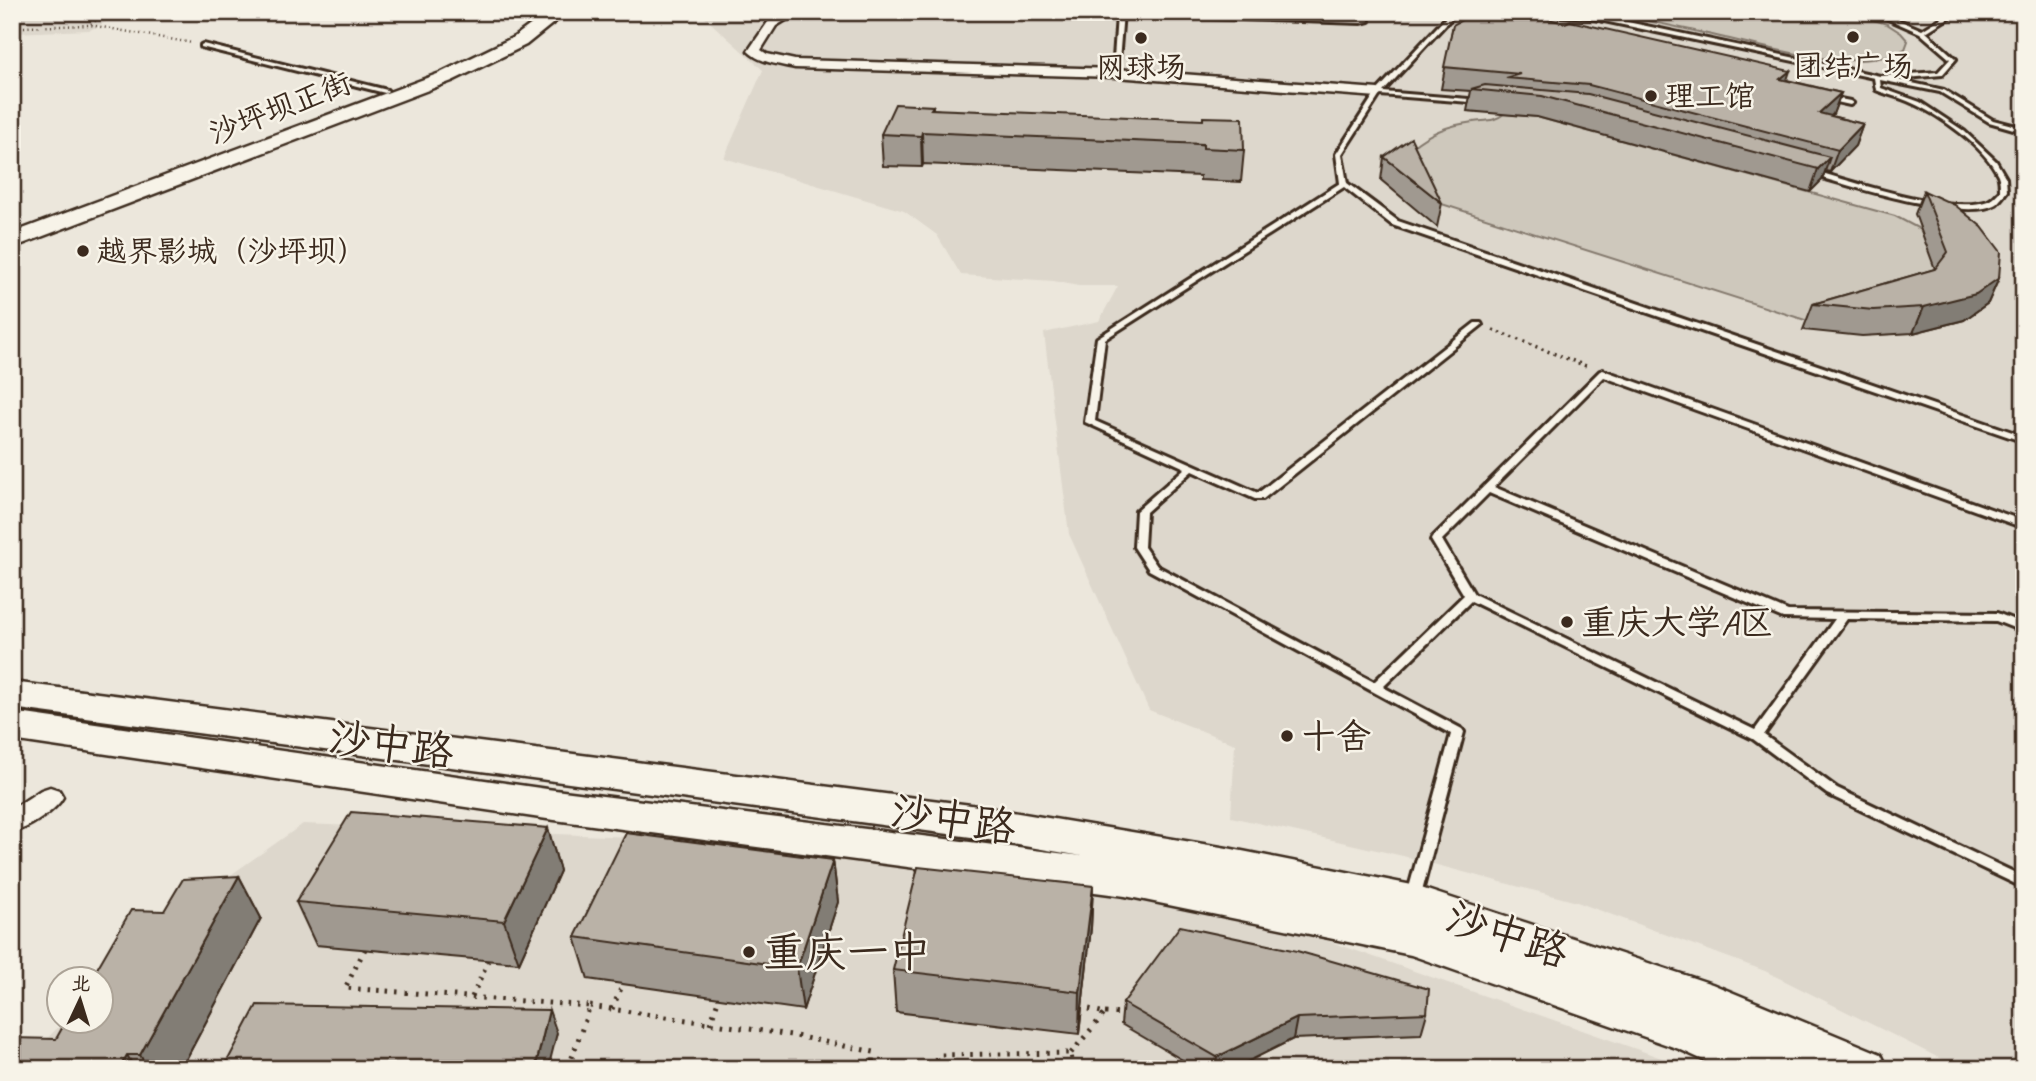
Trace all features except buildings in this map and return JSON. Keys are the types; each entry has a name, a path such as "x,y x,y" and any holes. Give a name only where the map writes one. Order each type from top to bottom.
{"main road":[{"name":"沙坪坝正街","path":"12,231 385,91 479,52 542,12"},
{"name":"沙坪坝正街","path":"12,241 446,77 520,41 559,12"},
{"name":"沙中路","path":"12,695 971,821 1227,865 1412,903 1696,998 1864,1069"},
{"name":"沙中路","path":"12,726 547,804 1125,878 1412,937 1693,1033 1776,1069"}],"street":[{"path":"794,12 772,24 754,51 777,62 795,64 1116,73 1378,93"},
{"path":"12,823 50,797"}],"lane":[{"path":"12,17 19,12"},
{"path":"1103,12 1120,13 1116,73"},
{"path":"1180,15 1361,21 1367,20 1365,12"},
{"path":"1454,12 1378,93 1339,154 1343,184 1395,223 2024,439"},
{"path":"1502,12 1590,16 1942,91 1991,121 2024,130"},
{"path":"1875,12 1922,32 1953,59 1941,75 1877,78"},
{"path":"1922,32 1955,12"},
{"path":"203,46 385,91"},
{"path":"1805,171 1927,202 1981,206 1994,203 2002,196 2005,178 1985,150 1920,104 1878,89 1877,78"},
{"path":"1378,93 1496,103"},
{"path":"1823,97 1850,103"},
{"path":"1343,184 1101,338 1090,422 1259,497 1479,325"},
{"path":"2024,525 1603,373 1436,540 1469,596 1757,736 1832,791 2024,883"},
{"path":"1191,467 1141,511 1139,547 1153,568 1458,732 1412,903"},
{"path":"1488,488 1787,615 1997,617 2024,628"},
{"path":"1376,687 1469,596"},
{"path":"1757,736 1844,615"}],"path":[{"path":"90,25 107,12"},
{"path":"1120,13 1180,15"},
{"path":"13,28 90,25 203,46"},
{"path":"1479,325 1535,344 1603,373"},
{"path":"365,949 345,988 590,1006 791,1035 874,1052 873,1069"},
{"path":"472,997 488,961"},
{"path":"612,1009 623,984"},
{"path":"710,1024 719,998"},
{"path":"568,1069 590,1006"},
{"path":"1081,1007 1105,1013 1128,1014"},
{"path":"1073,1069 1072,1053 1105,1013"},
{"path":"932,1069 938,1055 1072,1053"}],"shaded area":[{"path":"12,12 126,12 90,30 12,33"},
{"name":"重庆大学A区","path":"703,12 2024,12 2024,1069 1961,1069 1765,971 1577,902 1403,856 1231,817 1235,744 1149,710 1069,534 1044,333 1099,321 1118,286 1078,286 1054,281 961,275 937,235 904,211 724,158 763,70 702,15"},
{"path":"1609,12 1848,12 1887,24 1908,41 1905,49 1885,56 1864,60 1840,60 1792,53"},
{"path":"1504,114 1537,117 1895,216 1929,234 1938,277 1853,323 1805,320 1423,198 1412,147 1448,127 1493,120"},
{"name":"重庆一中","path":"303,824 731,841 1123,887 1266,919 1693,1069 12,1069 12,1051 41,1044 49,1036 116,1036 116,1001 178,912"}],"place":[{"name":"团结广场","path":"1853,37"},
{"name":"网球场","path":"1141,38"},
{"name":"理工馆","path":"1651,96"},
{"name":"越界影城（沙坪坝）","path":"83,251"},
{"name":"重庆大学A区","path":"1567,622"},
{"name":"十舍","path":"1287,736"},
{"name":"重庆一中","path":"749,952"}]}
